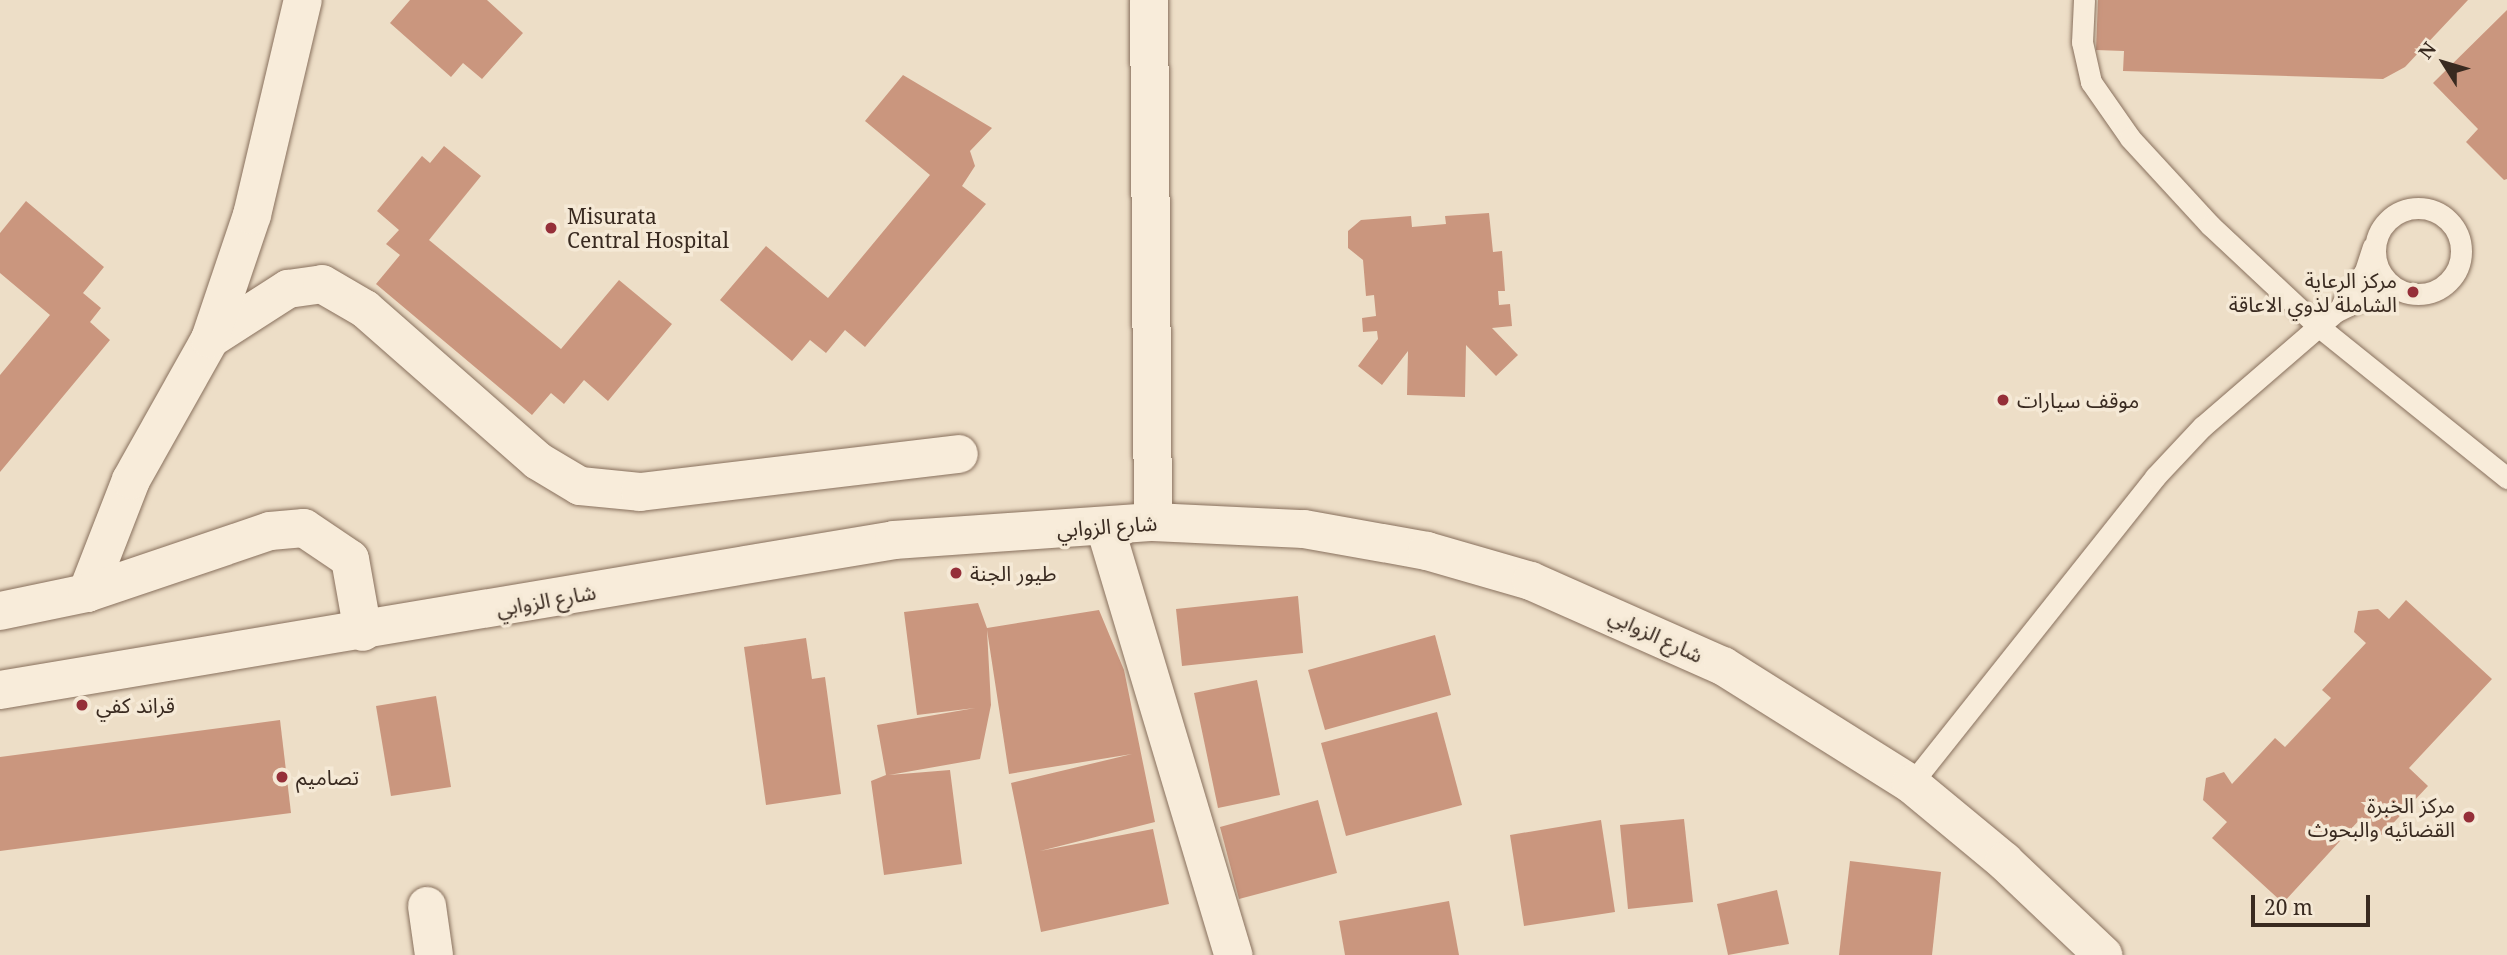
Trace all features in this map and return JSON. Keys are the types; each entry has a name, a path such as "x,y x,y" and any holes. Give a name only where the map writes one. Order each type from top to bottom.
{"street":[{"path":"87,593 131,480 210,339 253,215 303,0"},
{"path":"1149,0 1153,522"},
{"path":"210,339 288,289 322,284 365,309 538,461 580,486 640,492 959,454"},
{"name":"شارع الزوابي","path":"0,690 362,632 894,540 1153,522 1304,529 1427,551 1531,581 1723,666 1911,784 2004,861 2103,955"},
{"path":"1105,527 1233,955"},
{"path":"0,611 87,593 270,531 304,528 350,559 362,632"},
{"path":"427,906 434,955"}],"lane":[{"path":"2084,0 2085,55 2091,82 2108,110 2210,225 2318,326 2507,478"},
{"path":"1911,784 2155,477 2238,393 2335,312 2359,283 2388,218 2416,207 2443,215 2460,239 2458,268 2450,280 2425,294 2398,290 2372,294 2335,312"},
{"path":"2375,242 2378,270 2398,290"}],"building":[{"path":"410,0 487,0 523,33 482,79 463,63 451,77 390,23"},
{"path":"2098,0 2468,0 2405,67 2383,79 2123,71 2124,51 2096,50"},
{"path":"2507,10 2507,179 2504,180 2466,142 2478,129 2433,83"},
{"path":"903,75 992,128 970,151 975,166 962,186 986,204 865,347 845,330 826,353 810,340 792,361 720,300 766,246 828,298 930,175 865,121"},
{"path":"444,146 481,176 429,240 561,349 619,280 672,324 608,401 584,380 564,404 551,393 532,415 376,284 400,255 386,244 399,230 377,211 422,156 430,163"},
{"path":"26,201 104,267 83,293 101,308 90,322 110,340 0,472 0,375 50,315 0,273 0,233"},
{"path":"1489,213 1493,252 1502,251 1505,291 1498,291 1499,305 1510,304 1512,326 1492,328 1518,355 1496,376 1466,345 1465,397 1407,395 1408,351 1382,385 1358,366 1378,339 1377,331 1363,332 1362,318 1376,316 1374,295 1366,296 1363,260 1348,248 1348,231 1361,220 1411,216 1412,227 1446,224 1445,216"},
{"path":"1298,596 1303,653 1182,666 1176,609"},
{"path":"2406,600 2492,679 2409,768 2428,786 2382,835 2362,817 2283,903 2212,838 2227,822 2203,800 2206,778 2224,772 2232,784 2275,738 2285,747 2331,698 2322,690 2366,643 2354,632 2358,611 2378,609 2389,619"},
{"path":"978,603 987,628 1099,610 1124,670 1155,822 1040,851 1153,829 1169,904 1041,932 1011,783 1132,754 1009,774 987,630 991,705 980,759 889,775 950,770 962,864 884,875 871,781 886,775 877,725 975,708 917,715 904,612"},
{"path":"1435,635 1451,695 1325,730 1308,670"},
{"path":"806,638 812,679 825,677 841,794 766,805 744,647"},
{"path":"1257,680 1280,795 1218,808 1194,693"},
{"path":"436,696 451,787 391,796 376,706"},
{"path":"1437,712 1462,805 1346,836 1321,743"},
{"path":"280,720 291,813 0,851 0,757"},
{"path":"1318,800 1337,873 1239,899 1220,827"},
{"path":"1684,819 1693,902 1628,909 1620,825"},
{"path":"1601,820 1615,912 1524,926 1510,835"},
{"path":"1850,861 1941,872 1932,955 1839,955"},
{"path":"1777,890 1789,944 1728,955 1717,904"},
{"path":"1449,901 1459,955 1345,955 1339,921"}],"place":[{"name":"Misurata Central Hospital","path":"551,228"},
{"name":"مركز الرعاية الشاملة لذوي الاعاقة","path":"2413,292"},
{"name":"موقف سيارات","path":"2003,400"},
{"name":"طيور الجنة","path":"956,573"},
{"name":"قراند كفي","path":"82,705"},
{"name":"تصاميم","path":"282,777"},
{"name":"مركز الخبرة القضائيه والبحوث","path":"2469,817"}]}
